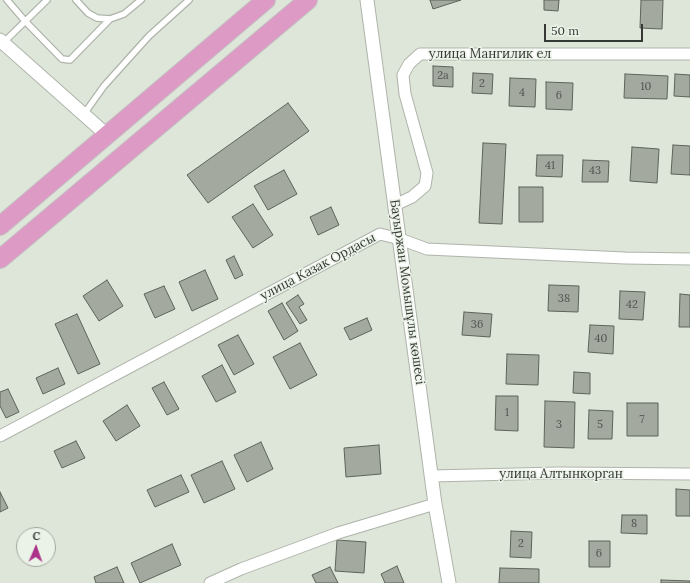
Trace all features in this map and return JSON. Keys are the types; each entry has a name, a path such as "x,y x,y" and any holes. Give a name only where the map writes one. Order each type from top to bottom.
{"highway":[{"path":"0,226 108,136 266,0"},
{"path":"0,258 308,0"}],"street":[{"name":"Бауыржан Момышұлы көшесі","path":"367,0 435,504 449,583"},
{"path":"1,42 108,136"},
{"name":"улица Мангилик ел","path":"395,205 412,197 425,186 427,173 405,94 404,75 409,64 420,54 690,54"},
{"name":"улица Казак Ордасы","path":"0,436 380,234 400,239 427,250 625,258 690,259"},
{"name":"улица Алтынкорган","path":"432,476 557,473 690,474"},
{"path":"210,583 241,569 338,533 435,504"}],"lane":[{"path":"7,0 62,59 70,60 110,19"},
{"path":"1,42 47,0"},
{"path":"76,0 88,13 97,18 110,19 124,14 141,0"},
{"path":"84,114 104,86 149,36 189,0"}],"building":[{"path":"430,0 461,0 433,9"},
{"path":"544,0 559,0 558,11 544,10"},
{"path":"641,0 663,0 662,29 640,28"},
{"path":"433,66 453,67 453,87 433,86"},
{"path":"473,73 493,74 492,94 472,93"},
{"path":"625,74 668,76 667,99 624,98"},
{"path":"675,74 690,75 690,97 674,96"},
{"path":"510,78 536,79 535,107 509,106"},
{"path":"546,82 573,83 572,110 546,109"},
{"path":"288,103 309,131 208,203 187,175"},
{"path":"483,143 506,144 502,224 479,223"},
{"path":"673,145 690,146 690,175 671,174"},
{"path":"632,147 659,149 657,183 630,181"},
{"path":"537,155 563,155 562,177 536,176"},
{"path":"583,160 609,161 608,182 582,182"},
{"path":"284,170 297,194 268,210 254,186"},
{"path":"519,187 543,187 543,222 519,222"},
{"path":"253,204 273,235 253,248 232,217"},
{"path":"331,207 339,225 318,235 310,217"},
{"path":"234,256 243,275 235,279 226,260"},
{"path":"205,270 218,299 192,311 179,282"},
{"path":"107,280 123,306 99,321 83,296"},
{"path":"549,285 579,286 578,312 548,311"},
{"path":"164,286 175,309 155,318 144,294"},
{"path":"620,291 645,292 643,320 619,319"},
{"path":"680,294 690,295 690,327 679,327"},
{"path":"298,295 304,304 299,307 307,320 300,324 286,303"},
{"path":"282,303 298,331 284,340 268,311"},
{"path":"464,312 492,314 490,337 462,335"},
{"path":"77,314 100,364 78,374 55,324"},
{"path":"367,318 372,330 350,340 344,328"},
{"path":"590,325 614,326 613,354 588,352"},
{"path":"238,335 254,364 234,375 218,345"},
{"path":"300,343 317,375 290,389 273,357"},
{"path":"507,354 539,355 538,385 506,384"},
{"path":"222,365 236,392 216,402 202,376"},
{"path":"58,368 65,384 43,394 36,378"},
{"path":"574,372 590,373 590,394 573,393"},
{"path":"164,382 179,409 167,415 152,388"},
{"path":"8,389 19,412 6,418 0,406 0,392"},
{"path":"496,396 518,396 518,431 495,430"},
{"path":"545,401 575,402 574,448 544,447"},
{"path":"627,403 658,403 658,436 627,436"},
{"path":"127,405 140,426 116,441 103,421"},
{"path":"589,410 613,411 612,439 588,439"},
{"path":"76,441 85,458 62,468 54,451"},
{"path":"261,442 273,469 247,482 234,455"},
{"path":"379,445 381,474 346,477 344,448"},
{"path":"222,461 235,489 204,503 191,475"},
{"path":"181,475 189,492 155,507 147,490"},
{"path":"676,489 690,490 690,516 676,516"},
{"path":"0,492 8,508 0,512"},
{"path":"622,515 647,515 647,534 621,533"},
{"path":"511,531 532,532 531,558 510,557"},
{"path":"337,540 366,542 364,573 335,571"},
{"path":"589,541 610,541 610,567 589,567"},
{"path":"172,544 181,565 140,583 131,563"},
{"path":"397,566 404,583 385,583 381,574"},
{"path":"117,567 124,583 96,583 94,577"},
{"path":"330,567 338,583 316,583 312,575"},
{"path":"500,568 539,569 539,583 499,583"},
{"path":"661,580 690,581 690,583 661,583"}]}
